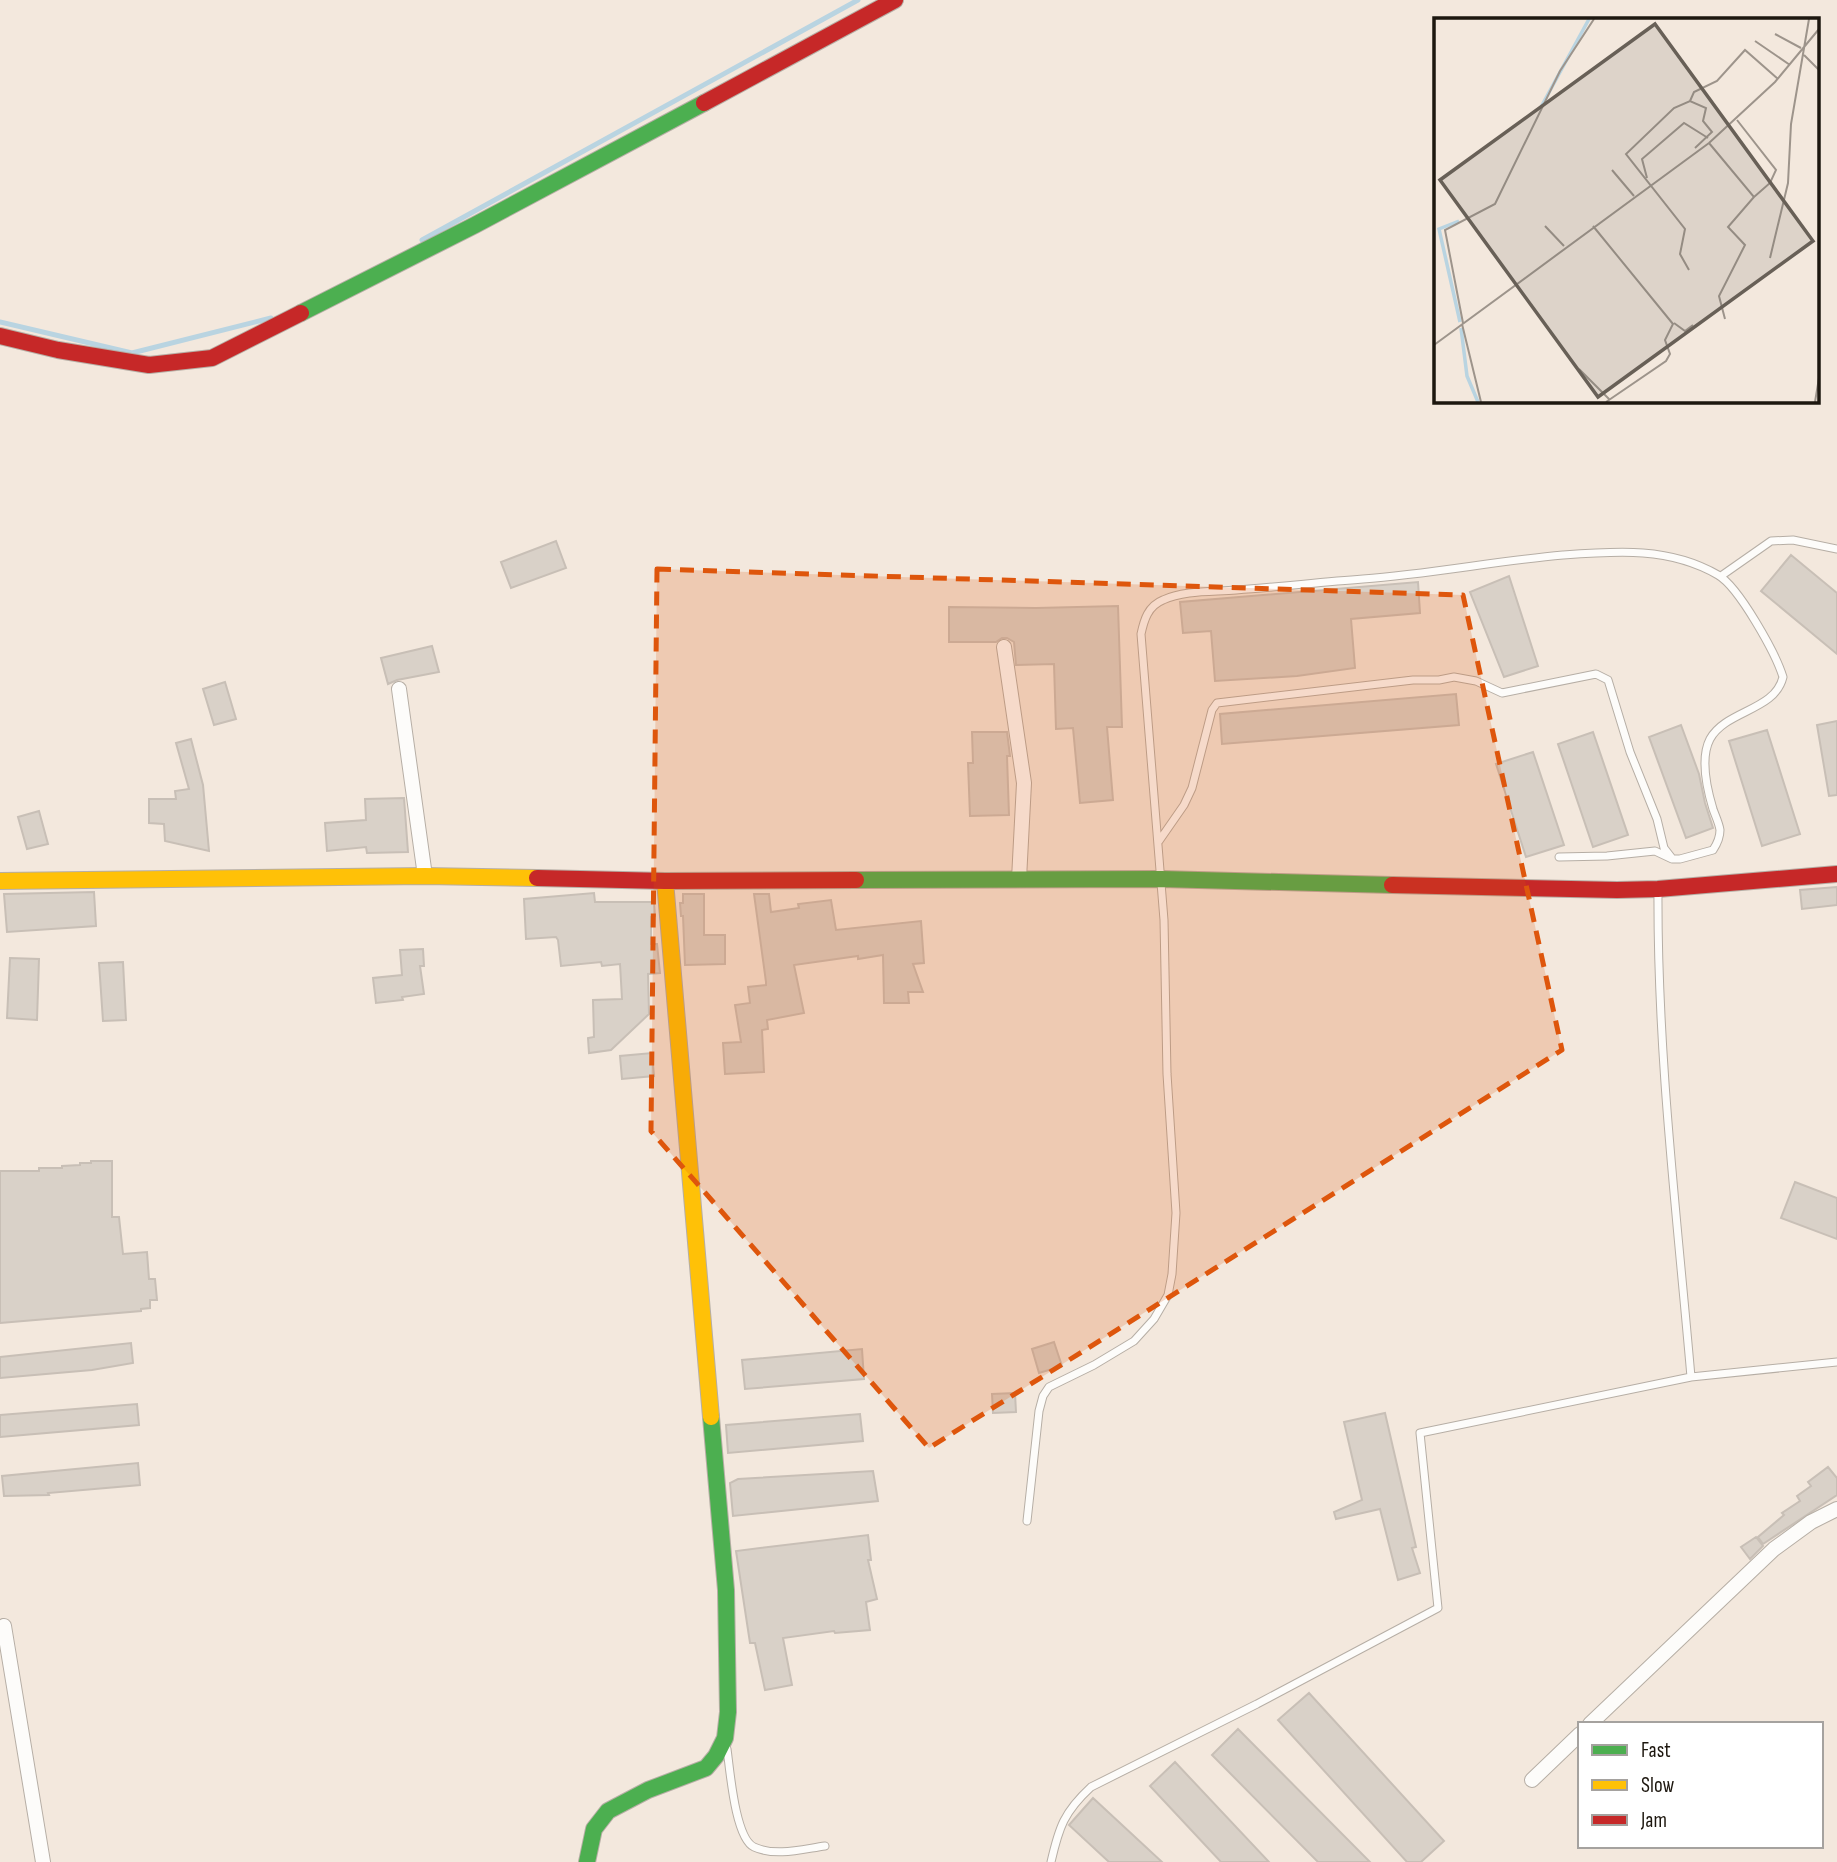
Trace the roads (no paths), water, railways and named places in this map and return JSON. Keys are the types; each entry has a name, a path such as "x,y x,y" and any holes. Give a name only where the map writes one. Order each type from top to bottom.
{"street":[{"path":"0,336 58,350 149,365 212,358 475,225 895,0"},
{"path":"1004,647 1024,783 1019,878"},
{"path":"398,689 425,877"},
{"path":"0,881 425,877 665,881 1019,878 1658,889 1837,874"},
{"path":"587,1862 594,1829 608,1811 648,1790 706,1769 725,1738 729,1681 726,1590 665,881"},
{"path":"1592,1722 1774,1549 1811,1522 1837,1509"},
{"path":"4,1626 43,1862"},
{"path":"1532,1780 1578,1736"}],"lane":[{"path":"1721,576 1771,541 1793,540 1837,549"},
{"path":"1027,1521 1043,1396 1049,1387 1134,1341 1154,1319 1168,1295 1172,1274 1176,1213 1167,1074 1161,879 1141,634 1149,611 1162,600 1195,594 1374,578 1519,559 1620,551 1655,553 1676,558 1721,576 1756,623 1778,662 1783,677 1773,696 1728,721 1709,741 1705,766 1712,807 1719,826 1718,842 1713,850 1672,859 1655,851 1559,857"},
{"path":"1158,841 1184,805 1192,788 1212,710 1217,703 1454,677 1476,681 1502,693 1596,674 1608,680 1630,752 1657,819 1664,848 1672,859"},
{"path":"1658,889 1661,1034 1691,1377"},
{"path":"1051,1862 1057,1833 1071,1805 1091,1787 1257,1704 1438,1608 1420,1433 1691,1377 1837,1362"},
{"path":"725,1738 740,1826 746,1840 752,1846 765,1850 788,1852 825,1846"}],"waterway":[{"path":"422,240 858,0"},
{"path":"0,322 132,353 271,318"}]}
